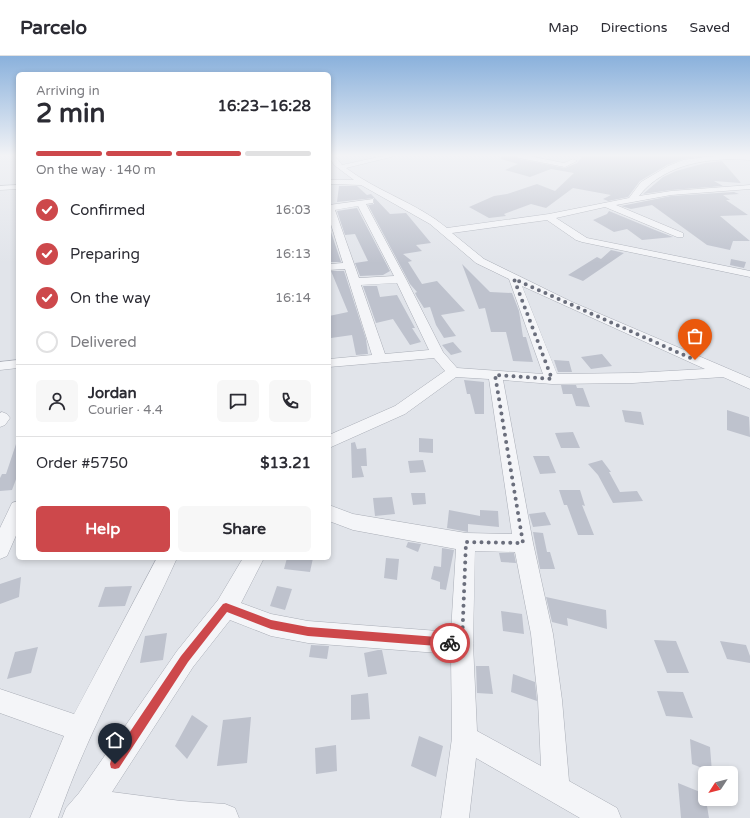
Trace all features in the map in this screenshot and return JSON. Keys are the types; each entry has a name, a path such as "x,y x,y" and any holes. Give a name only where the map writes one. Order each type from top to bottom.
{"street":[{"path":"378,192 410,208 447,231 468,253 514,279 750,384"},
{"path":"632,199 638,192"},
{"path":"447,231 549,216 632,199 690,192"},
{"path":"331,208 387,197"},
{"path":"361,203 401,279 437,354 453,372"},
{"path":"606,204 680,235"},
{"path":"331,214 380,358"},
{"path":"549,216 580,238 586,240 750,274"},
{"path":"331,267 350,266"},
{"path":"355,282 401,279"},
{"path":"514,279 552,379"},
{"path":"331,363 437,354"},
{"path":"0,366 16,364"},
{"path":"331,441 400,410 453,372 552,379 634,378 724,373"},
{"path":"495,375 523,543 542,634 550,700 556,789"},
{"path":"0,550 16,514"},
{"path":"331,514 353,522 466,542 523,543"},
{"path":"455,818 465,738 462,644 466,542"},
{"path":"44,818 55,786 80,729 166,560"},
{"path":"82,811 185,659 226,608 253,560"},
{"path":"226,608 271,624 308,632 462,644"},
{"path":"0,701 80,729"},
{"path":"465,738 607,818"},
{"path":"82,811 225,818"}],"building":[{"path":"338,192 363,192 367,195 371,194 390,214 406,213 431,243 416,245 422,251 403,254 412,261 408,262 422,284 437,281 465,311 441,315 456,336 444,338 436,325 430,307 424,308 417,297 415,293 417,292 410,284 368,205 374,204 374,198 337,202"},
{"path":"514,192 568,192 546,208 531,204 504,214 506,216 489,218 469,207 494,196"},
{"path":"592,192 632,192 628,197 608,201 603,199 611,195"},
{"path":"646,192 660,192 643,194"},
{"path":"734,192 739,194 723,195 730,200 726,200 748,215 720,216 750,241 733,241 730,250 707,245 652,205 631,209 621,206 671,196"},
{"path":"357,208 390,271 383,275 360,276 355,263 368,261 355,234 345,235 337,211"},
{"path":"609,211 673,237 642,240 627,229 614,232 593,220 607,214"},
{"path":"331,232 341,262 331,262"},
{"path":"611,250 624,253 583,281 568,275 597,257 601,259"},
{"path":"731,259 746,262 744,268 730,265"},
{"path":"462,264 490,292 512,293 519,311 523,337 526,337 533,362 513,361 506,332 491,332 485,308 479,309"},
{"path":"331,271 344,271 366,339 368,354 356,355 352,335 331,338 331,316 348,312"},
{"path":"363,286 377,286 380,297 397,295 415,328 412,328 421,342 410,345 393,319 376,323"},
{"path":"453,342 462,352 451,355 442,345"},
{"path":"602,354 612,366 591,369 581,357"},
{"path":"554,360 569,361 572,372 558,372"},
{"path":"464,380 484,382 484,414 475,414 470,394 467,394"},
{"path":"561,385 576,385 577,388 583,388 590,407 576,406 572,394 563,394"},
{"path":"622,410 641,412 644,425 625,422"},
{"path":"727,410 749,417 750,437 727,430"},
{"path":"573,432 580,448 561,448 555,433"},
{"path":"419,438 433,439 433,453 419,452"},
{"path":"355,442 357,449 366,448 367,466 361,466 364,477 352,478 351,443"},
{"path":"16,444 16,479 12,490 0,491 0,478 2,474 6,474"},
{"path":"533,456 549,456 556,473 540,474"},
{"path":"423,460 426,472 410,473 408,461"},
{"path":"602,460 611,472 609,472 620,492 637,491 643,501 613,503 598,475 588,464"},
{"path":"559,490 580,490 585,506 582,505 594,535 578,535 567,505 564,505"},
{"path":"411,493 425,493 426,504 413,505"},
{"path":"392,497 395,514 375,516 373,498"},
{"path":"449,510 480,516 480,510 498,511 499,527 468,524 468,532 447,528"},
{"path":"545,512 551,525 533,527 529,514"},
{"path":"533,532 543,533 547,552 550,552 555,569 540,569"},
{"path":"408,542 421,544 418,552 406,547"},
{"path":"442,548 454,550 446,590 440,589 440,582 431,579 434,566 441,567"},
{"path":"499,553 514,553 516,563 501,562"},
{"path":"386,558 399,559 397,580 384,578"},
{"path":"286,560 313,560 310,572 284,569"},
{"path":"21,577 19,597 0,604 0,584"},
{"path":"132,586 125,606 98,607 105,587"},
{"path":"277,586 292,589 285,610 270,606"},
{"path":"546,597 606,610 607,629 567,618 568,626 552,622"},
{"path":"501,611 522,614 524,634 503,631"},
{"path":"167,633 163,660 140,663 145,636"},
{"path":"654,640 676,641 689,673 667,673"},
{"path":"720,641 746,645 750,656 750,663 727,659"},
{"path":"311,645 329,646 327,659 309,657"},
{"path":"38,647 31,673 7,679 15,652"},
{"path":"382,650 387,674 368,677 364,653"},
{"path":"476,666 489,666 493,694 477,693"},
{"path":"513,674 535,682 537,701 511,692"},
{"path":"657,691 683,692 693,718 666,716"},
{"path":"368,693 370,719 351,720 351,695"},
{"path":"192,715 208,726 187,759 175,746"},
{"path":"251,717 247,763 217,766 223,720"},
{"path":"419,736 443,746 436,777 411,766"},
{"path":"690,739 710,747 712,766 698,766 692,764"},
{"path":"336,745 337,771 316,774 315,748"},
{"path":"678,783 698,791 698,806 707,806 709,818 681,818"}],"way so far":[{"path":"450,643 462,644 466,542 523,543 495,375 552,379 514,279 695,360"}],"route":[{"path":"115,764 185,659 204,633 226,608 271,624 308,632 450,643"}]}
